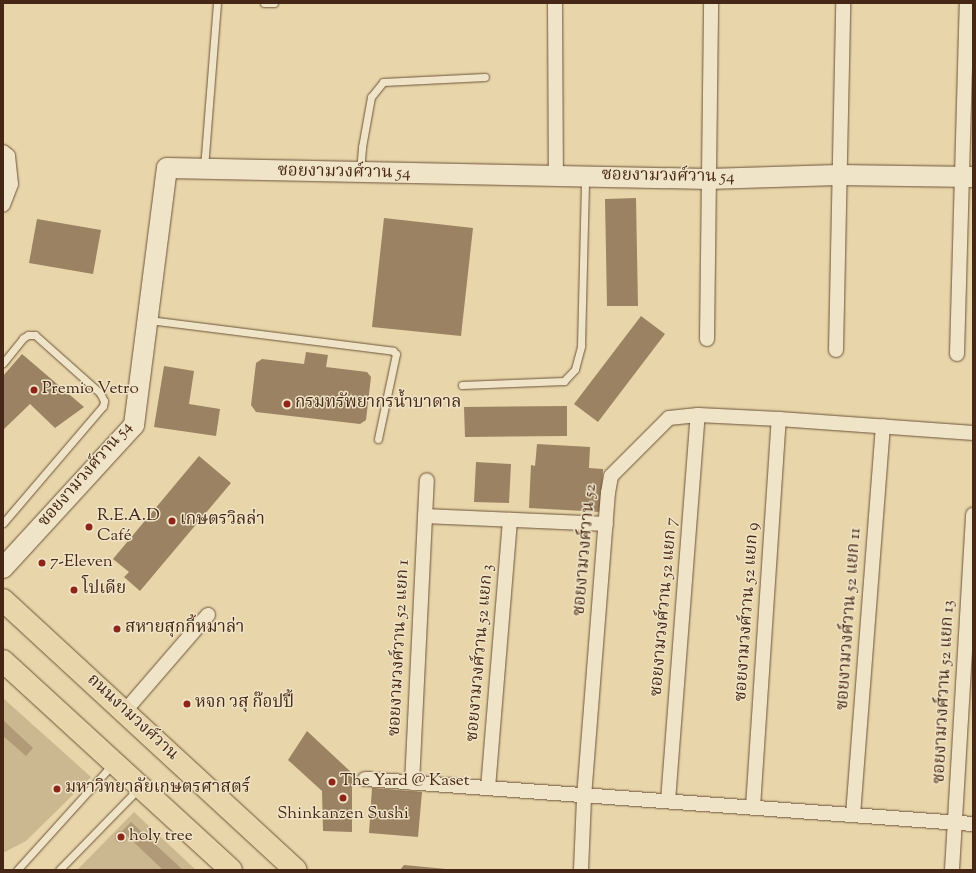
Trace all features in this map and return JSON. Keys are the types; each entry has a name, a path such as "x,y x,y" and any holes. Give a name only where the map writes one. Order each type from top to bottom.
{"main road":[{"name":"ถนนงามวงศ์วาน","path":"3,600 296,870"},
{"path":"3,661 231,870"}],"street":[{"path":"555,3 556,176"},
{"path":"707,339 711,3"},
{"path":"836,350 838,176 843,3"},
{"path":"957,354 968,177 967,3"},
{"path":"3,152 8,156 11,184 3,205"},
{"name":"ซอยงามวงศ์วาน 54","path":"3,568 134,425 167,168 360,173 708,178 838,176 968,177"},
{"name":"ซอยงามวงศ์วาน 52","path":"581,870 584,797 611,476 669,418 698,415 779,419 973,433"},
{"name":"ซอยงามวงศ์วาน 52 แยก 7","path":"668,801 698,415"},
{"name":"ซอยงามวงศ์วาน 52 แยก 9","path":"753,807 779,419"},
{"name":"ซอยงามวงศ์วาน 52 แยก 11","path":"853,815 883,426"},
{"name":"ซอยงามวงศ์วาน 52 แยก 1","path":"412,783 427,480"},
{"path":"425,516 606,524"},
{"name":"ซอยงามวงศ์วาน 52 แยก 13","path":"952,870 968,686 973,516"},
{"name":"ซอยงามวงศ์วาน 52 แยก 3","path":"488,788 510,520"},
{"path":"125,711 208,615"},
{"path":"365,779 584,797 668,801 973,824"}],"lane":[{"path":"204,170 217,3"},
{"path":"264,3 274,3"},
{"path":"360,173 362,146 371,97 383,82 485,77"},
{"path":"462,385 564,381 575,369 581,346 585,176"},
{"path":"148,320 393,351 396,354 378,439"},
{"path":"3,363 23,338 28,335 35,335 100,392 104,401 103,406 3,523"},
{"path":"17,870 114,763"},
{"path":"59,870 140,786"}],"shaded area":[{"path":"3,698 91,777 26,841 3,853"},
{"path":"3,720 33,748 26,756 3,736"},
{"path":"134,812 196,870 77,870"},
{"path":"131,822 183,870 163,870 122,831"}],"building":[{"path":"636,198 638,306 607,306 605,199"},
{"path":"384,218 473,228 461,336 372,327"},
{"path":"37,219 101,230 93,274 29,263"},
{"path":"641,316 665,334 598,422 574,404"},
{"path":"306,352 328,355 326,367 367,372 371,377 366,420 360,424 256,412 251,405 256,363 262,359 304,364"},
{"name":"Premio Vetro","path":"22,354 84,407 55,428 30,404 3,430 3,376"},
{"path":"164,366 194,371 189,404 220,409 216,436 154,427"},
{"path":"567,406 567,436 465,437 464,407"},
{"path":"537,444 590,447 589,468 603,469 601,512 529,508 531,465 535,466"},
{"name":"เกษตรวิลล่า","path":"199,456 231,483 140,591 124,577 129,572 113,559"},
{"path":"476,462 511,464 509,503 474,502"},
{"name":"The Yard @ Kaset","path":"307,731 352,773 352,832 323,831 322,791 288,760"},
{"path":"372,788 422,792 418,837 369,833"},
{"path":"404,865 446,869 446,870 400,870"}],"place":[{"name":"Premio Vetro","path":"34,390"},
{"name":"กรมทรัพยากรน้ำบาดาล","path":"287,404"},
{"name":"เกษตรวิลล่า","path":"172,521"},
{"name":"R.E.A.D Café","path":"89,527"},
{"name":"7-Eleven","path":"42,563"},
{"name":"โปเดีย","path":"74,590"},
{"name":"สหายสุกกี้หมาล่า","path":"117,629"},
{"name":"หจก วสุ ก๊อปปี้","path":"187,704"},
{"name":"The Yard @ Kaset","path":"332,782"},
{"name":"มหาวิทยาลัยเกษตรศาสตร์","path":"57,789"},
{"name":"Shinkanzen Sushi","path":"343,798"},
{"name":"holy tree","path":"121,837"}]}
